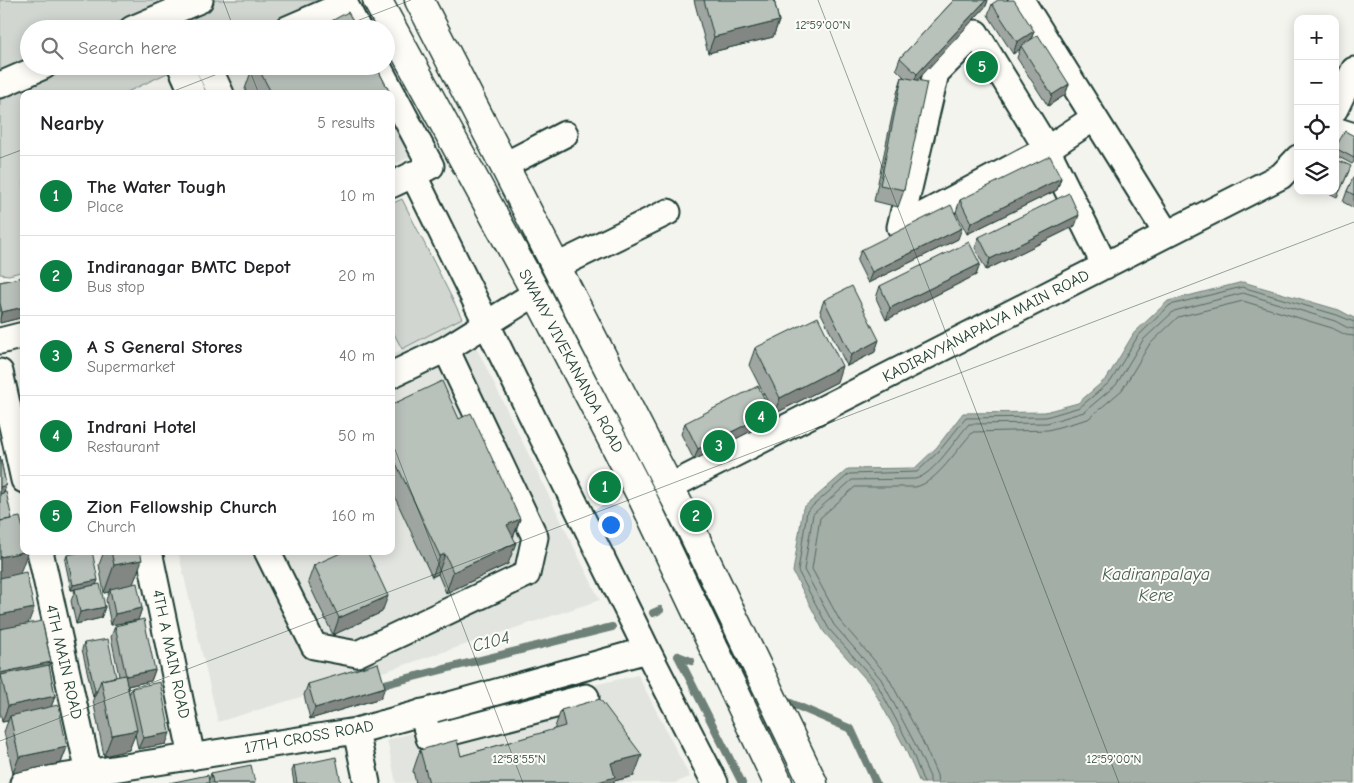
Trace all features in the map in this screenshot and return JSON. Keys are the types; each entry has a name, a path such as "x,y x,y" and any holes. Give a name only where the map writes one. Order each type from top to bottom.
{"main road":[{"name":"SWAMY VIVEKANANDA ROAD","path":"377,0 388,20"},
{"name":"SWAMY VIVEKANANDA ROAD","path":"419,0 669,487 813,783"},
{"name":"SWAMY VIVEKANANDA ROAD","path":"395,33 536,293 643,499 778,783"}],"street":[{"path":"153,20 200,0"},
{"path":"1021,0 1167,234"},
{"path":"308,20 345,4 353,20"},
{"path":"1094,118 1047,149 900,227 936,73 976,33 1047,149 1105,266"},
{"path":"1337,105 1354,70"},
{"path":"0,85 23,75"},
{"path":"185,75 192,90"},
{"path":"212,75 219,90"},
{"path":"381,75 385,90"},
{"path":"395,120 412,175 714,783"},
{"path":"1339,131 1354,136"},
{"path":"505,165 565,134"},
{"path":"412,175 461,153"},
{"name":"KADIRAYYANAPALYA MAIN ROAD","path":"669,487 1281,176 1294,162"},
{"path":"557,266 668,212"},
{"path":"395,373 446,349 536,293"},
{"path":"0,341 20,337"},
{"path":"269,555 314,646 357,654 527,574 535,537 446,349"},
{"path":"0,372 18,424 20,443"},
{"name":"4TH MAIN ROAD","path":"41,555 89,773"},
{"name":"4TH A MAIN ROAD","path":"150,555 192,757"},
{"name":"17TH CROSS ROAD","path":"23,783 356,731 647,650"},
{"path":"531,682 538,708"},
{"path":"422,712 429,738 586,697"},
{"path":"356,731 367,783"}],"shaded area":[{"path":"0,0 323,0 281,20 20,20 20,75 163,75 131,90 20,90 20,272 9,275 0,274"},
{"path":"198,75 391,75 430,148 395,164 395,90 204,90"},
{"path":"402,199 462,318 402,349 395,336 395,202"},
{"path":"462,318 600,600 374,675 218,722 179,555 395,555 395,353"},
{"path":"638,675 690,777 675,783 396,783 387,740 535,698"}],"water":[{"name":"Kadiranpalaya Kere","path":"1243,282 1339,310 1354,318 1354,783 920,783 905,748 871,685 824,632 793,572 803,508 848,469 915,468 937,447 963,413 1045,412 1078,403 1107,378 1134,333 1168,301"}],"building":[{"path":"704,0 774,0 779,21 714,37"},
{"path":"954,0 986,0 917,74 900,58"},
{"path":"998,0 1014,0 1034,31 1017,42 992,4"},
{"path":"348,12 352,20 333,20"},
{"path":"1038,35 1069,84 1052,95 1021,46"},
{"path":"262,75 381,75 388,90 270,90"},
{"path":"902,77 927,82 904,190 880,185"},
{"path":"1345,131 1354,136 1354,158 1339,150 1339,141"},
{"path":"1050,156 1061,178 971,223 960,200"},
{"path":"1339,161 1351,166 1339,191"},
{"path":"1354,176 1354,195 1347,191"},
{"path":"1069,193 1079,215 990,259 979,237"},
{"path":"951,205 962,228 872,272 861,250"},
{"path":"969,242 980,264 890,308 880,286"},
{"path":"20,278 20,308 2,312 0,282"},
{"path":"852,286 879,340 851,355 824,300"},
{"path":"818,317 842,366 780,398 755,348"},
{"path":"442,381 459,419 471,413 520,519 507,525 516,543 453,572 445,554 440,556 395,461 395,403"},
{"path":"758,386 771,412 698,449 685,423"},
{"path":"0,456 6,485 0,487"},
{"path":"6,492 12,519 0,521 0,494"},
{"path":"20,517 20,553 0,557 0,521"},
{"path":"67,555 93,555 98,580 73,585"},
{"path":"112,555 141,555 142,560 114,565"},
{"path":"336,555 369,555 388,596 339,618 314,565"},
{"path":"26,572 34,608 0,615 0,578"},
{"path":"137,583 142,608 115,614 110,589"},
{"path":"100,584 105,607 80,612 75,589"},
{"path":"144,619 155,670 126,676 115,626"},
{"path":"42,621 51,662 0,673 0,629"},
{"path":"108,639 116,677 101,680 97,691 95,691 84,643"},
{"path":"378,663 385,687 315,708 308,684"},
{"path":"49,665 55,696 8,706 1,675"},
{"path":"125,675 137,730 112,735 101,680"},
{"path":"160,682 170,733 143,738 132,688"},
{"path":"600,699 642,755 611,763 615,777 595,783 429,783 420,750 457,740 461,756 565,726 561,710"},
{"path":"58,705 67,747 19,757 10,716"},
{"path":"336,757 341,783 297,783 294,766"},
{"path":"251,765 255,783 213,783 211,773"},
{"path":"208,775 209,783 169,783"}],"waterway":[{"name":"C104","path":"653,613 660,610"},
{"name":"C104","path":"377,686 612,627"},
{"path":"678,656 742,783"},
{"name":"C104","path":"678,656 691,661"},
{"name":"C104","path":"781,699 851,729 876,783"}],"place":[{"name":"Zion Fellowship Church","path":"982,67"},
{"name":"Indrani Hotel","path":"761,417"},
{"name":"A S General Stores","path":"719,446"},
{"name":"The Water Tough","path":"605,487"},
{"name":"Indiranagar BMTC Depot","path":"696,516"}]}
